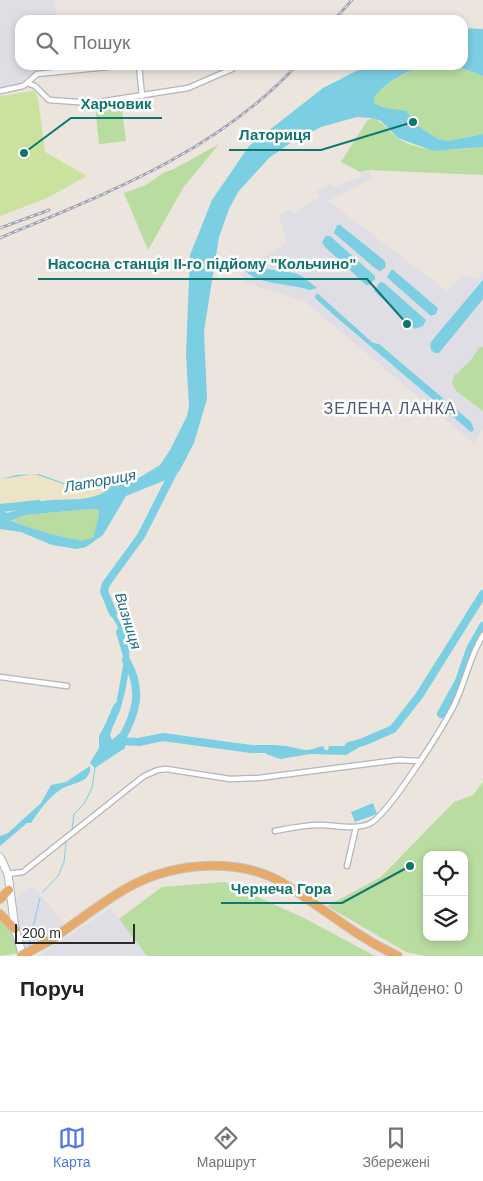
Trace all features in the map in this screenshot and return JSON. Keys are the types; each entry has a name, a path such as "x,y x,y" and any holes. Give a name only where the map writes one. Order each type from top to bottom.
{"highway":[{"path":"22,954 51,940 122,890 155,875 198,867 236,867 253,871 280,882 363,938 398,956"},
{"path":"0,899 9,890"},
{"path":"0,914 15,929"}],"main road":[{"path":"0,857 8,874 15,929 22,954"}],"street":[{"path":"0,91 22,86 36,74 77,70"},
{"path":"140,70 142,96"},
{"path":"27,83 35,86 44,97 58,101 92,103 188,88 230,70"},
{"path":"275,832 298,826 356,827 367,825 380,816 420,761 455,704 474,649 483,635"},
{"path":"0,677 67,686"},
{"path":"8,874 23,872 144,776 158,770 240,779 398,760 420,761"},
{"path":"347,866 356,827"}],"shaded area":[{"path":"0,0 55,0 56,15 15,15 15,70 56,70 38,72 28,77 20,85 0,89"},
{"path":"368,170 374,178 328,201 447,291 462,275 477,279 483,272 483,429 474,444 304,301 243,282 242,264 263,257 287,243 279,216 290,209 295,213 320,196 316,191 330,184 334,187 362,176 360,172"},
{"path":"29,888 34,888 66,925 26,950 24,949 14,906 15,899"},
{"path":"110,908 147,956 42,956 41,954"}],"green space":[{"path":"413,70 467,70 483,76 483,134 448,141 438,139 415,124 407,111 391,110 374,103 374,98 378,92"},
{"path":"34,91 38,98 45,152 87,176 45,199 0,216 0,96"},
{"path":"121,102 126,141 99,144 95,105"},
{"path":"372,118 380,122 399,139 419,147 440,150 483,147 483,175 368,170 360,172 341,162 367,121"},
{"path":"219,144 183,188 148,250 124,193 146,185 163,173 174,169"},
{"path":"483,347 483,411 456,391 452,383 454,376 471,360 479,348"},
{"path":"98,509 98,519 94,538 84,540 75,540 41,531 11,519 25,515"},
{"path":"483,782 483,956 426,956 406,952 327,906 381,877 454,802 473,795"},
{"path":"225,882 306,919 375,956 147,956 119,919 162,887"},
{"path":"0,918 10,930 19,953 0,956"}],"sand":[{"path":"35,474 86,492 111,487 96,496 88,498 45,501 6,513 0,509 0,481 19,475"}],"water":[{"path":"468,28 483,29 483,76 467,70"},
{"path":"358,70 413,70 383,87 374,98 374,103 385,108 407,111 415,124 438,139 448,141 483,134 483,147 433,151 398,138 381,121 357,117 321,127 292,142 269,158 238,192 229,209 219,237 204,331 207,399 194,443 180,470 173,477 126,496 103,535 86,547 77,549 52,545 21,532 0,529 0,509 7,513 34,503 88,498 111,487 94,490 137,479 160,465 170,450 187,416 189,407 186,354 190,255 212,200 249,146 323,88","holes":["90,509 98,509 94,537 85,540 55,535 11,520 25,515"]},
{"path":"337,225 340,225 385,261 386,267 380,271 376,269 334,233"},
{"path":"326,236 330,236 375,276 375,279 369,285 366,285 324,246 322,242"},
{"path":"246,266 295,273 317,288 310,290 265,281 249,275 245,270"},
{"path":"392,269 438,308 436,314 431,316 387,277"},
{"path":"483,280 483,299 439,353 435,353 431,350 430,344"},
{"path":"380,282 384,283 426,320 423,326 415,329 374,291"},
{"path":"317,293 373,343 379,344 471,422 474,430 471,432 335,316 316,299"},
{"path":"33,474 0,479 17,475"},
{"path":"35,474 39,474 86,492"},
{"path":"111,602 128,641 129,649 126,688 118,714 114,716 124,660 116,632 118,627 109,612"},
{"path":"105,725 112,729 110,735 112,740 121,732 126,734 125,748 95,768 90,763 99,748 99,736"},
{"path":"351,741 359,743 358,748 346,755 310,754 280,759 266,754 267,749 276,746 310,750 323,746 325,750 328,750 329,746 348,746"},
{"path":"90,766 88,776 80,782 65,787 56,793 44,805 31,823 27,823 0,846 0,836 8,833 41,803 51,785 66,782"},
{"path":"373,803 377,814 355,822 351,812"}],"waterway":[{"name":"Латориця","path":"381,107 391,110"},
{"name":"Визниця","path":"113,613 104,591 106,584 141,536 174,471"},
{"name":"Латориця","path":"0,508 38,504"},
{"path":"349,746 393,729 419,696 483,594"},
{"path":"441,714 459,681 470,649 483,626"},
{"path":"121,740 131,720 136,700 135,681 126,660"},
{"name":"Визниця","path":"105,735 117,707"},
{"path":"117,741 139,742 163,737 251,749 276,749"},
{"path":"72,830 74,814 84,804 92,788 95,768"},
{"path":"43,892 58,876 64,862 66,842"},
{"path":"30,948 29,944 40,898"}],"railway":[{"path":"338,15 352,0"},
{"path":"0,238 120,186 196,146 266,96 292,70"},
{"path":"0,228 49,210"}],"place":[{"name":"Латориця","path":"413,122"},
{"name":"Харчовик","path":"24,153"},
{"name":"Насосна станція II-го підйому \"Кольчино\"","path":"407,324"},
{"name":"Чернеча Гора","path":"410,866"}],"district":[{"name":"ЗЕЛЕНА ЛАНКА","path":"390,408"}]}
